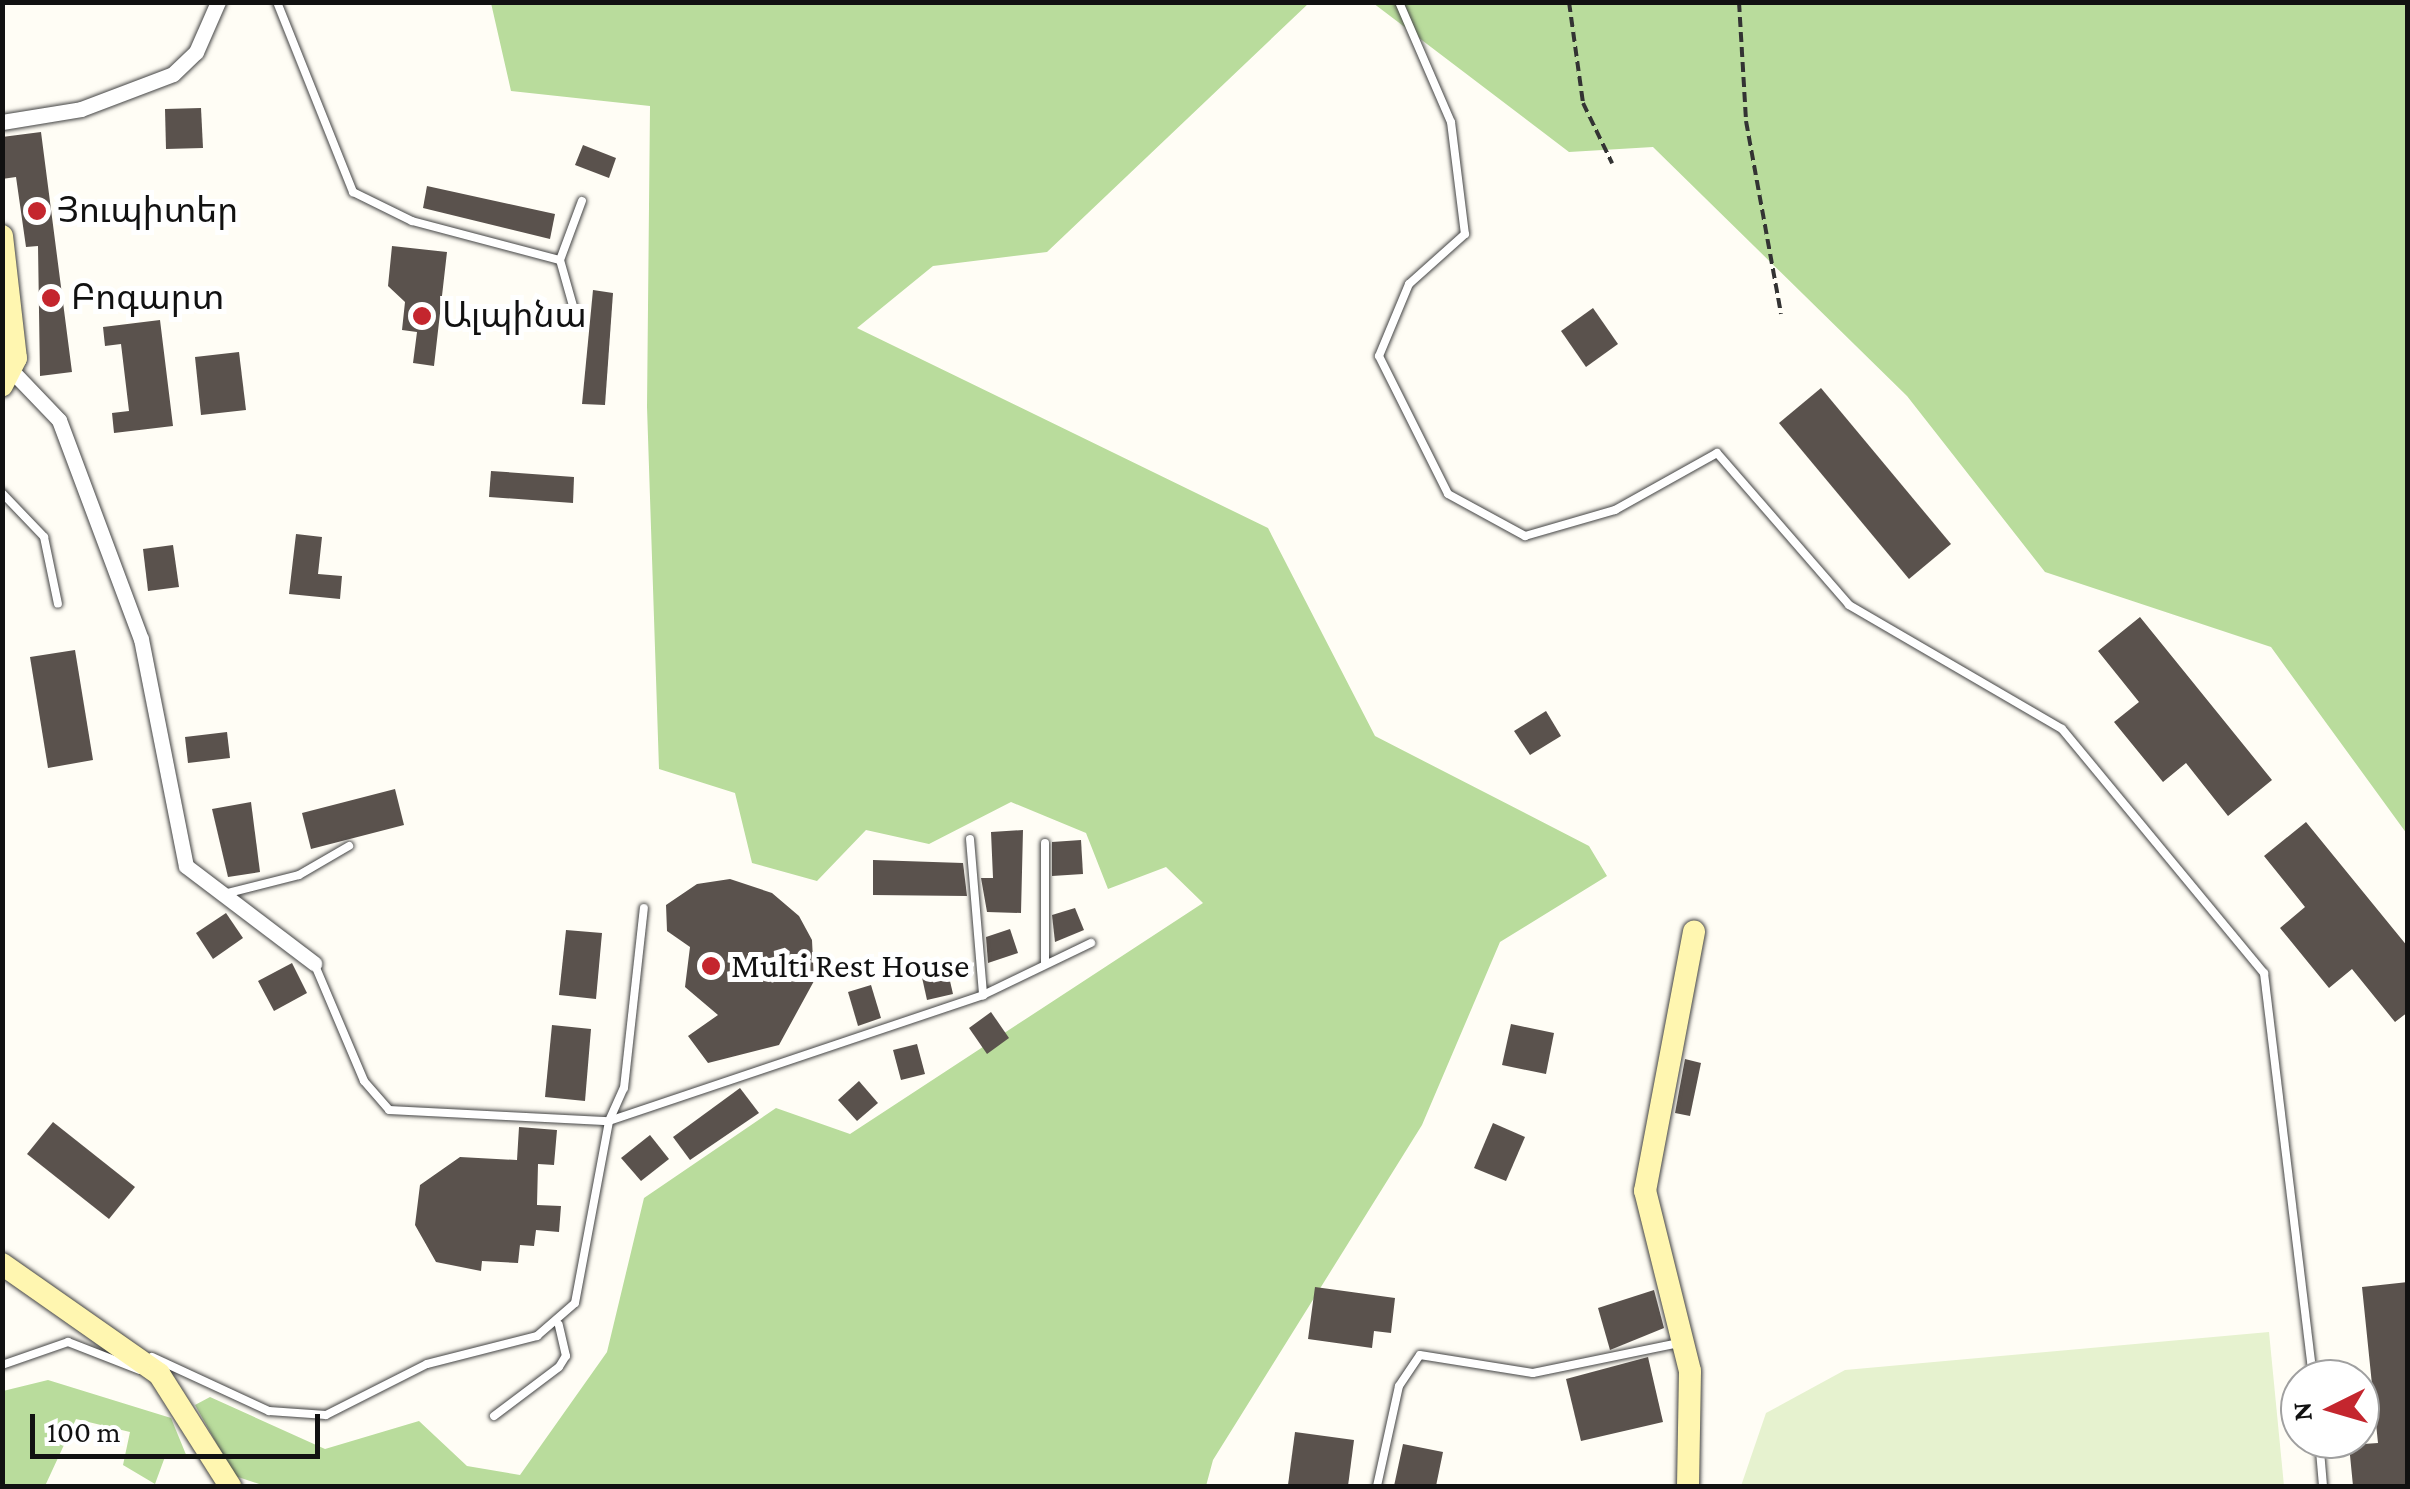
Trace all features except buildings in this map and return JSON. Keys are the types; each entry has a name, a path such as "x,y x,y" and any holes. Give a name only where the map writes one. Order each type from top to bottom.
{"street":[{"path":"2,122 82,109 174,74 196,52 218,2"},
{"path":"2,236 12,278 7,378 59,420 141,639 186,866 314,963"},
{"path":"1688,1486 1684,1342 1644,1192 1694,932"},
{"path":"2,1264 130,1347 159,1374 230,1486"}],"lane":[{"path":"278,2 352,192 412,221 560,260"},
{"path":"1398,2 1451,122 1465,234 1409,284 1379,356 1448,494 1524,536 1615,510 1716,453 1849,605 2062,729 2264,973 2311,1359"},
{"path":"575,313 560,260 582,201"},
{"path":"2,492 44,537 58,604"},
{"path":"970,839 982,995"},
{"path":"1045,843 1045,964"},
{"path":"224,894 299,876 348,846"},
{"path":"130,1347 269,1410 326,1414 427,1364 559,1324 576,1303 609,1121 624,1088 644,908"},
{"path":"314,963 364,1081 389,1110 609,1121 982,995 1091,943"},
{"path":"494,1416 558,1367 566,1356 559,1324"},
{"path":"2,1365 68,1342 159,1374"},
{"path":"1377,1486 1399,1386 1420,1356 1533,1373 1684,1342"},
{"path":"2320,1459 2323,1486"}],"path":[{"path":"1569,2 1584,102 1612,163"},
{"path":"1739,2 1746,120 1782,314"}],"green space":[{"path":"491,3 1309,3 1047,252 933,266 857,328 1268,528 1375,736 1589,846 1607,876 1500,942 1422,1125 1213,1460 1206,1486 265,1486 235,1476 195,1405 210,1397 325,1449 419,1421 467,1466 520,1475 607,1352 644,1198 776,1108 850,1134 1203,903 1166,867 1108,889 1086,833 1011,802 929,844 866,830 817,881 752,863 735,793 659,769 647,407 650,106 511,91"},
{"path":"1373,3 2407,3 2407,834 2271,647 2045,572 1907,396 1653,147 1569,152"},
{"path":"2269,1332 2284,1486 1741,1486 1766,1413 1845,1370"},
{"path":"48,1380 171,1418 187,1457 166,1454 155,1484 123,1465 130,1432 76,1419 45,1486 3,1486 3,1391"}],"place":[{"name":"Յուպիտեր","path":"37,211"},
{"name":"Բոգարտ","path":"51,298"},
{"name":"Ալպինա","path":"422,316"},
{"name":"Multi Rest House","path":"711,966"}]}
